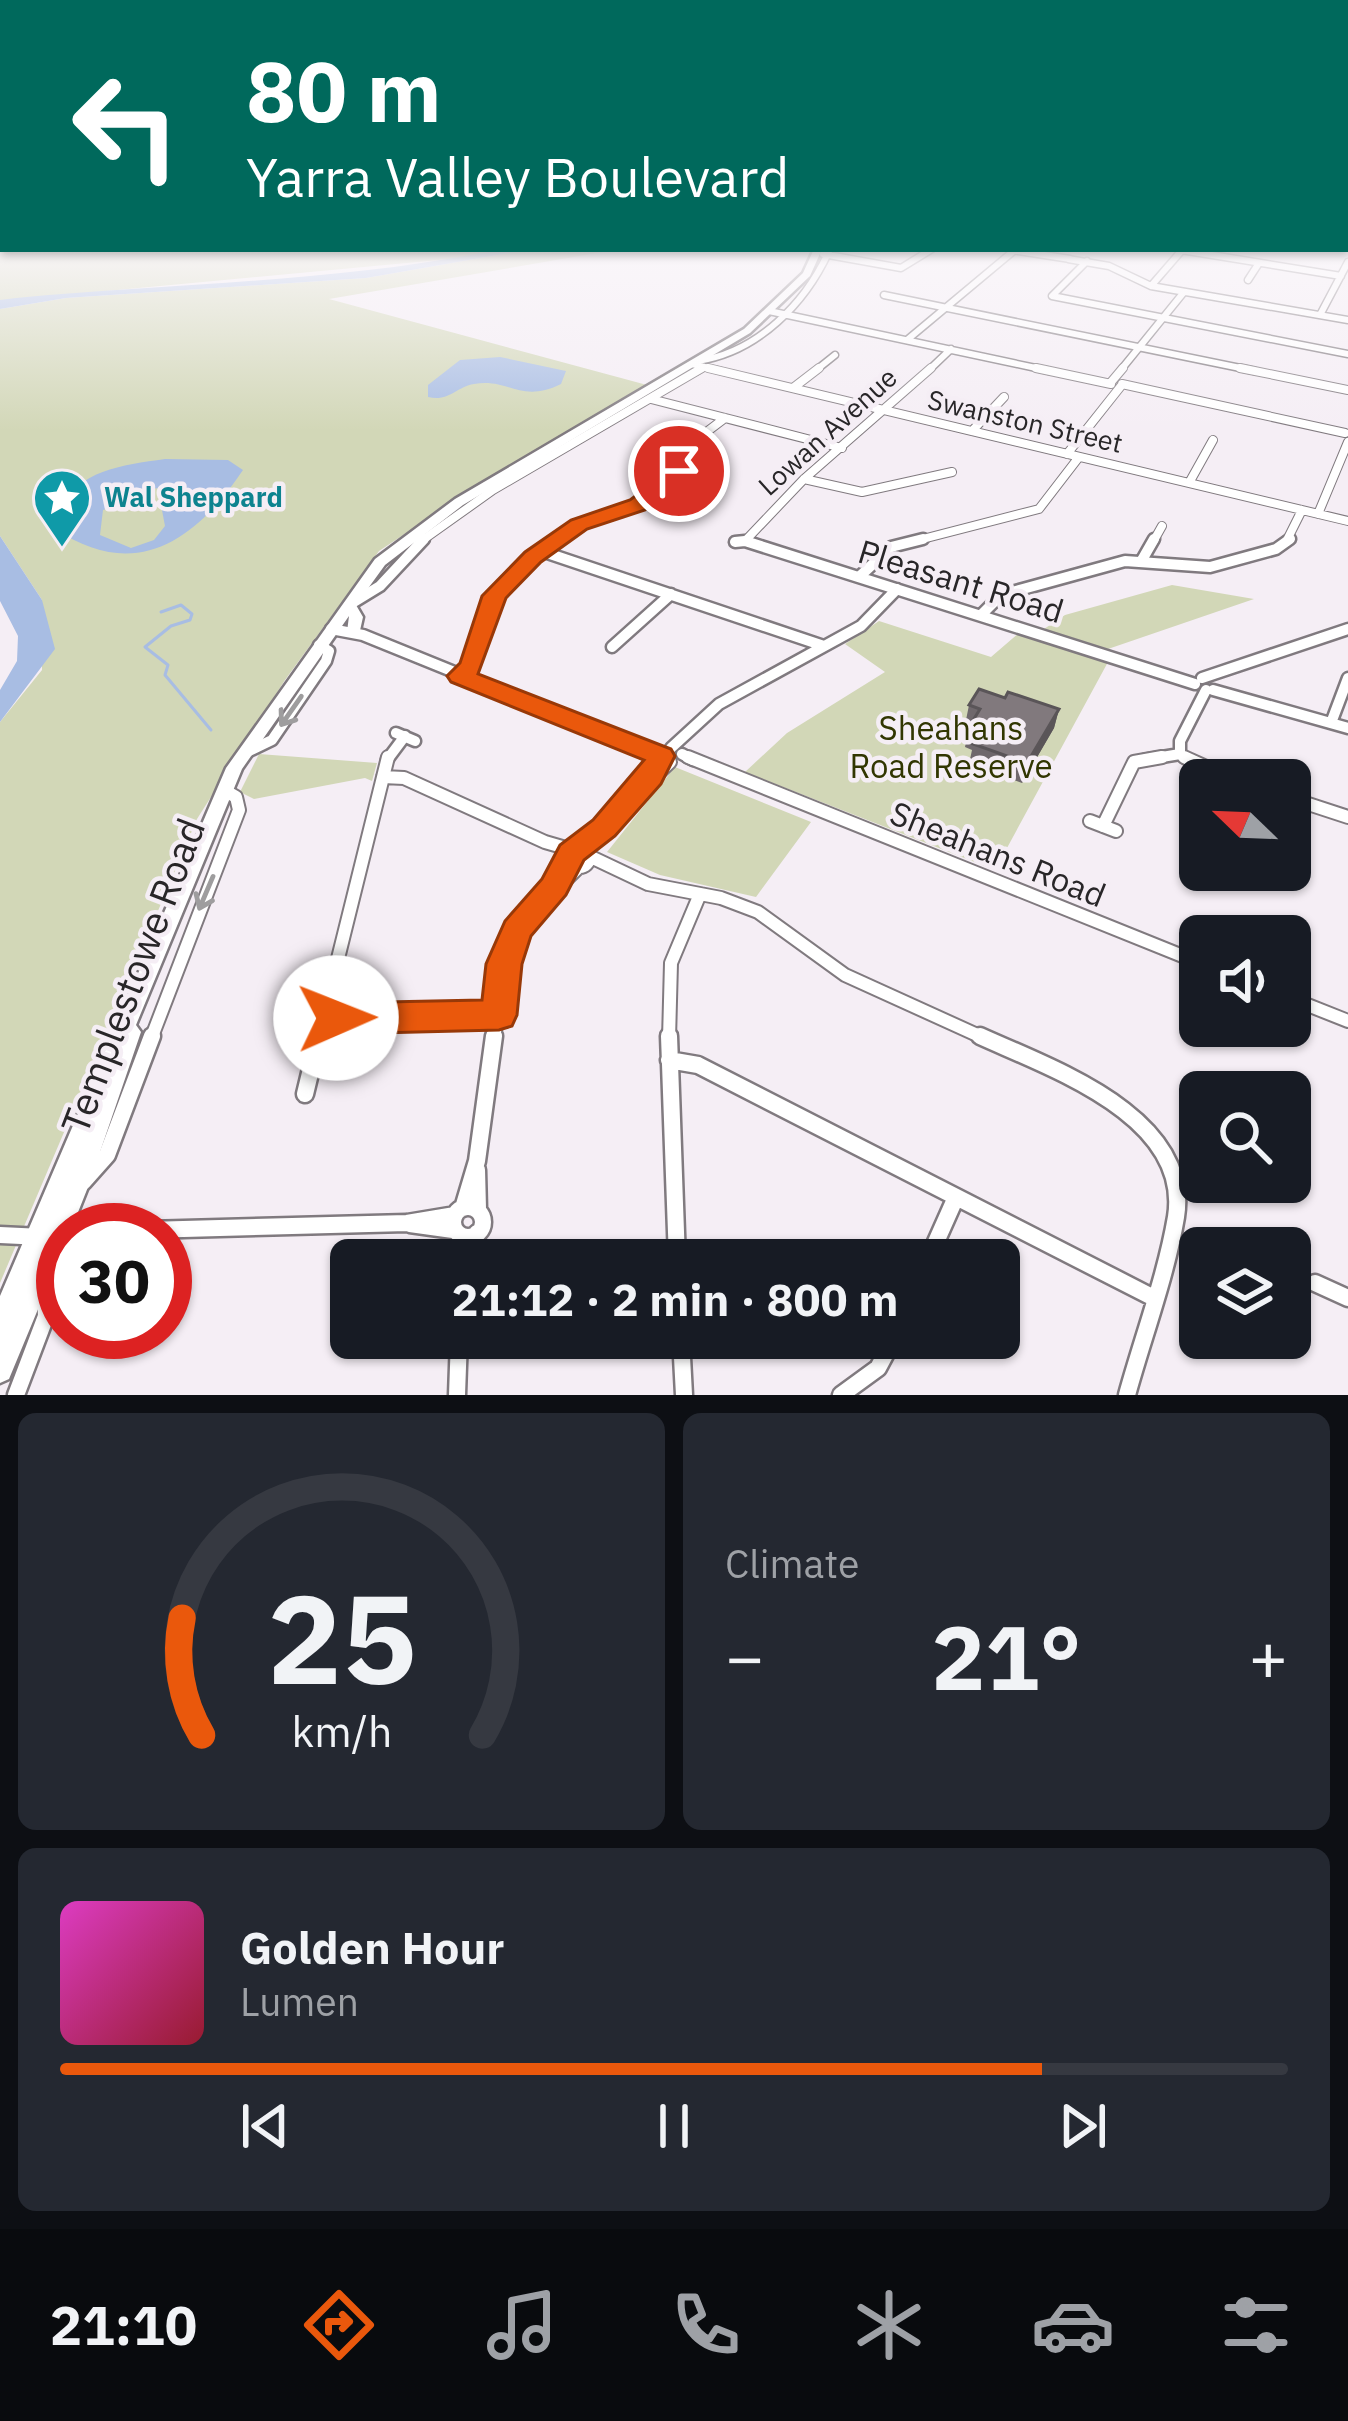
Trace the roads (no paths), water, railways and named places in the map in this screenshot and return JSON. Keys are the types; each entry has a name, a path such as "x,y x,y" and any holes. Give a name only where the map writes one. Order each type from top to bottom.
{"main road":[{"name":"Templestowe Road","path":"61,1203 147,976 242,754 388,554 421,527 698,364 779,301"},
{"path":"349,605 356,617 354,632"},
{"name":"Templestowe Road","path":"67,1203 147,976"},
{"name":"Templestowe Road","path":"0,1325 36,1259"},
{"name":"Templestowe Road","path":"0,1370 36,1271"}],"street":[{"name":"Templestowe Road","path":"349,605 370,599 400,560 451,518 651,399 698,364 718,360 757,336 794,301"},
{"path":"908,301 1348,390"},
{"name":"Lowan Avenue","path":"907,340 953,301"},
{"path":"1070,301 1348,354"},
{"path":"1066,454 1178,301"},
{"path":"1236,301 1348,320"},
{"path":"1323,313 1329,301"},
{"path":"769,311 1347,435 1322,515"},
{"name":"Lowan Avenue","path":"740,541 951,349"},
{"path":"793,388 835,356"},
{"name":"Swanston Street","path":"698,364 1348,521"},
{"path":"972,431 1004,397"},
{"path":"651,399 842,448"},
{"path":"461,676 472,665 494,596 541,550 579,525 634,507 677,474 688,446 725,418"},
{"path":"1189,483 1213,440"},
{"path":"862,578 896,545 1039,509 1079,457"},
{"path":"804,478 862,492 952,472"},
{"path":"981,615 1001,595 1142,560 1210,567 1276,549 1290,539 1302,510"},
{"path":"1142,560 1162,526"},
{"name":"Pleasant Road","path":"740,541 1340,725"},
{"path":"541,550 824,646"},
{"path":"465,1239 510,942 604,828 718,704 861,626 894,588"},
{"path":"612,647 671,594"},
{"path":"1186,759 1178,745 1206,684 1226,670 1348,629"},
{"name":"Sheahans Road","path":"325,636 354,632 1179,955"},
{"name":"Sheahans Road","path":"325,636 376,642"},
{"path":"1326,637 1348,644"},
{"path":"1340,725 1348,678"},
{"path":"304,1094 390,751 405,736"},
{"path":"1103,826 1134,762 1180,754"},
{"path":"383,777 404,778 617,872 772,919 845,975 1093,1088 1134,1116 1159,1146 1177,1195 1173,1230 1127,1395"},
{"name":"Templestowe Road","path":"76,1186 107,1155 239,810 236,797 224,790"},
{"path":"1311,805 1348,818"},
{"path":"676,1239 668,973 700,894"},
{"path":"1311,1006 1348,1021"},
{"path":"324,1018 499,1015"},
{"path":"669,1060 698,1064 1154,1298"},
{"path":"937,1239 956,1197"},
{"path":"192,1229 464,1222"},
{"path":"0,1239 36,1236"},
{"path":"1316,1283 1348,1298"},
{"name":"Templestowe Road","path":"16,1395 36,1340"},
{"path":"457,1395 458,1359"},
{"path":"682,1359 684,1395"},
{"path":"841,1395 885,1359"}],"water":[{"path":"0,301 47,301 0,309"},
{"path":"500,357 566,371 561,384 535,392 486,383 442,398 428,397 428,385 460,360"},
{"path":"165,459 228,460 243,470 204,517 160,547 111,552 54,528 60,509 81,483 111,469","holes":["162,488 169,493 161,505 165,526 154,540 131,548 100,535 103,510 117,506 131,490"]},
{"path":"0,536 42,600 55,649 0,722 0,690 17,661 18,636 0,601"}],"waterway":[{"path":"161,612 181,605 192,614 190,620 171,626 145,647 168,665 165,675 211,730"}],"place":[{"name":"Wal Sheppard","path":"62,549"}],"park label":[{"name":"Sheahans Road Reserve","path":"951,747"}]}
